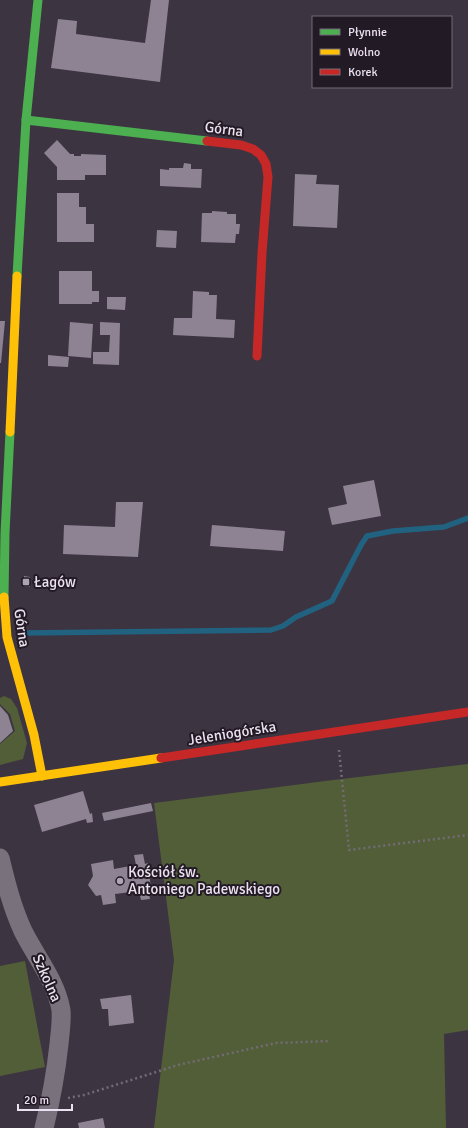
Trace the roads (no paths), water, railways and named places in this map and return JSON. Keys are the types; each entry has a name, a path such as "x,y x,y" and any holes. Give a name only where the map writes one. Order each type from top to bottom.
{"street":[{"name":"Górna","path":"38,0 26,120 19,225 5,533 4,605 7,637 34,736 42,776"},
{"name":"Górna","path":"26,120 241,145 254,149 260,154 267,167 268,177 262,253 257,356"},
{"name":"Jeleniogórska","path":"0,782 468,712"},
{"name":"Szkolna","path":"0,858 8,893 15,913 54,986 61,1010 62,1020 58,1052 44,1128"}],"waterway":[{"path":"24,633 271,630 283,626 296,617 332,601 367,536 393,531 444,527 468,518"}],"place":[{"name":"Łagów","path":"26,582"},
{"name":"Kościół św. Antoniego Padewskiego","path":"120,881"}]}
